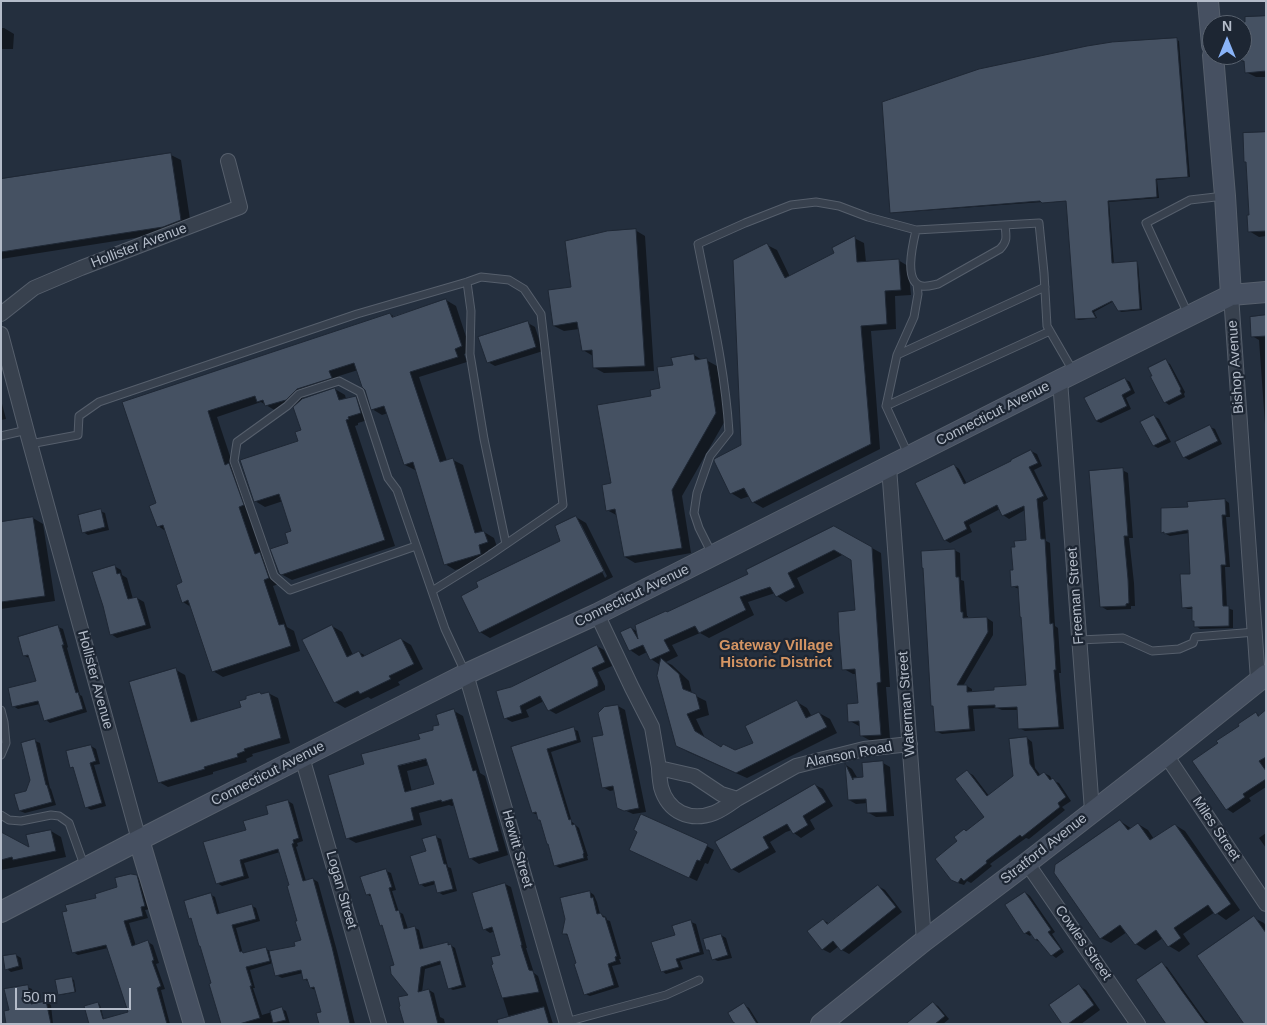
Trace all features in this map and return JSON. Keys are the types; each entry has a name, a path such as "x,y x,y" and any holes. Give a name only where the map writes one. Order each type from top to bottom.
{"main road":[{"path":"1208,1 1209,15"},
{"name":"Bishop Avenue","path":"1214,65 1231,295"},
{"name":"Connecticut Avenue","path":"1,912 302,756 466,674 596,614 1231,295 1266,292"},
{"name":"Stratford Avenue","path":"833,1020 924,941 1166,755 1262,677"},
{"name":"Hollister Avenue","path":"139,840 194,1024"}],"street":[{"name":"Hollister Avenue","path":"1,314 34,288 240,207 228,161"},
{"name":"Bishop Avenue","path":"1231,295 1255,632 1262,677"},
{"name":"Hollister Avenue","path":"1,334 139,840"},
{"name":"Freeman Street","path":"1067,377 1079,640 1092,811"},
{"name":"Waterman Street","path":"889,467 924,941"},
{"name":"Alanson Road","path":"596,614 652,727 661,786 666,798 675,809 685,815 701,816 715,813 796,766 864,749 910,744"},
{"name":"Hewitt Street","path":"466,674 567,1023"},
{"name":"Miles Street","path":"1166,755 1266,904"},
{"name":"Logan Street","path":"302,756 379,1024"},
{"path":"659,768 694,776 720,794 738,799"},
{"name":"Cowles Street","path":"1027,863 1138,1024"}],"lane":[{"path":"1189,316 1146,223 1190,200 1224,196"},
{"path":"712,556 694,513 697,493 710,456 729,432 728,408 717,337 698,244 791,205 816,202 839,206 868,217 916,230 1039,223 1048,326 1067,377"},
{"path":"916,230 911,258 911,272 915,283 921,286 938,284 1000,249 1005,244 1005,225"},
{"path":"30,444 78,435 79,416 99,402 357,314 481,278 509,280 524,289 542,314 563,505 487,558 432,591"},
{"path":"467,282 471,311 470,354 484,440 506,544"},
{"path":"909,457 886,406 897,355 914,317 918,284"},
{"path":"897,355 1045,287"},
{"path":"886,406 1050,331"},
{"path":"416,546 290,590 274,576 234,461 236,442 286,406 299,394 338,381 360,392 388,478 396,490 416,546 432,591 445,629 466,674"},
{"path":"1,436 27,430"},
{"path":"1079,640 1123,638 1152,651 1179,649 1193,643 1195,637 1255,632"},
{"path":"1,710 6,743 1,755"},
{"path":"1,815 9,820 21,821 51,815 59,816 69,823 85,868"},
{"path":"567,1023 666,995 699,980"}],"building":[{"path":"1266,16 1266,71 1245,73 1244,65 1252,65 1252,17"},
{"path":"1177,38 1188,177 1156,179 1157,197 1108,201 1112,263 1137,261 1140,309 1118,311 1112,301 1092,311 1096,318 1075,319 1066,201 1042,203 1040,201 890,213 882,102 979,69 1112,42"},
{"path":"1266,132 1266,231 1248,232 1247,215 1249,215 1243,133"},
{"path":"171,153 181,220 163,227 1,252 1,179"},
{"path":"636,229 645,366 593,368 592,350 582,351 577,322 553,326 548,290 571,287 565,241 607,231"},
{"path":"855,236 857,262 899,259 901,290 885,291 887,324 861,326 871,444 752,503 744,488 730,494 714,459 741,445 733,260 767,243 785,278 834,253 832,248"},
{"path":"446,299 462,346 455,349 458,357 410,372 440,462 453,458 475,533 484,531 488,542 479,545 481,554 444,565 413,462 404,465 384,406 371,410 354,363 329,371 332,378 297,389 286,400 265,406 263,400 257,402 255,396 208,411 225,465 229,463 244,505 239,507 255,554 260,552 269,578 264,580 279,625 284,624 291,646 212,672 188,600 182,603 176,585 182,582 163,525 157,527 149,506 156,503 122,402 390,313 392,317"},
{"path":"1266,315 1266,336 1251,337 1250,317"},
{"path":"528,321 536,347 487,363 478,337"},
{"path":"694,354 695,360 707,358 716,413 672,490 682,548 624,557 615,509 606,511 602,485 611,483 597,405 651,396 650,390 660,388 657,367 673,365 671,358"},
{"path":"1166,359 1182,394 1164,403 1150,376 1152,376 1148,368"},
{"path":"1125,378 1131,390 1122,395 1127,406 1096,421 1084,398"},
{"path":"335,388 339,400 356,396 361,413 348,417 349,419 346,420 385,540 281,575 270,549 288,543 285,533 291,531 279,494 254,502 240,460 298,441 295,432 301,430 293,407 302,399"},
{"path":"1154,415 1167,439 1153,446 1140,422"},
{"path":"1210,425 1218,441 1183,458 1175,442"},
{"path":"1031,450 1038,463 1029,467 1044,496 1037,499 1041,539 1045,539 1050,624 1053,623 1056,670 1054,670 1059,727 1018,729 1017,707 995,708 995,705 968,706 970,729 935,732 933,706 931,706 921,551 955,549 956,577 959,577 963,618 987,617 988,632 957,685 967,685 967,692 994,690 994,687 1026,685 1018,586 1011,587 1010,570 1013,570 1011,547 1015,547 1014,541 1026,540 1024,506 1002,516 997,505 964,522 967,529 944,541 915,483 954,464 964,484"},
{"path":"1123,468 1128,536 1124,536 1129,603 1126,606 1100,607 1089,471"},
{"path":"1225,499 1226,515 1222,515 1226,565 1221,565 1223,606 1229,606 1229,626 1194,627 1192,607 1182,608 1180,574 1190,574 1188,530 1161,533 1161,508 1188,507 1187,502"},
{"path":"101,509 105,527 82,533 78,515"},
{"path":"576,516 604,571 479,633 461,596 478,587 476,582 560,541 555,526"},
{"path":"33,517 45,596 1,602 1,522"},
{"path":"834,526 872,547 881,682 877,683 881,735 860,736 859,721 848,722 847,704 858,703 855,669 842,670 838,612 855,610 851,560 834,550 788,573 795,587 776,597 770,587 740,597 746,610 699,633 695,626 664,640 670,651 650,660 643,645 629,651 620,632 631,627 638,639 635,625 748,574 746,570"},
{"path":"115,565 117,574 120,573 128,599 137,597 146,625 110,635 92,572"},
{"path":"58,625 76,693 78,692 83,709 44,721 38,701 12,707 8,688 36,681 28,655 23,656 18,637"},
{"path":"332,625 347,657 359,651 362,657 401,638 414,664 389,676 391,679 360,694 358,691 334,703 302,640"},
{"path":"597,645 605,662 592,668 598,681 598,686 548,711 540,696 520,706 522,713 504,719 496,691 511,687"},
{"path":"661,658 679,674 683,689 696,694 700,709 687,714 695,731 721,747 723,744 735,750 753,743 745,726 797,700 806,718 819,712 827,727 736,773 676,746 657,676"},
{"path":"176,668 191,722 241,707 239,701 246,699 246,696 260,692 261,694 269,692 281,738 244,749 245,751 237,754 238,757 158,783 129,682"},
{"path":"618,705 639,808 624,811 617,808 613,786 602,788 592,737 603,735 598,713 604,707"},
{"path":"454,709 473,771 476,770 499,851 469,859 452,799 411,808 414,820 346,839 328,775 364,764 361,754 420,739 418,734 433,730 433,726 439,725 436,715","holes":["426,759 434,784 405,792 398,766"]},
{"path":"1266,710 1266,757 1259,761 1266,771 1266,779 1243,794 1245,797 1226,810 1192,761 1218,743 1216,741 1239,726 1238,724 1256,712 1258,716"},
{"path":"574,727 577,740 547,749 569,820 571,819 572,825 575,824 584,858 554,866 540,820 538,820 536,812 532,813 511,747"},
{"path":"1027,737 1030,764 1038,776 1044,772 1050,780 1053,778 1066,797 1058,803 1060,807 1022,837 1020,835 986,861 987,863 964,881 961,878 958,883 951,880 935,859 957,841 954,837 964,829 966,831 984,817 955,779 967,770 987,796 1013,776 1009,739"},
{"path":"35,739 52,802 19,811 14,794 26,791 30,780 21,743"},
{"path":"91,745 96,761 90,763 102,803 85,808 73,767 70,768 66,751"},
{"path":"883,761 887,812 867,813 866,799 848,800 845,763 853,780 853,778 863,777 862,763"},
{"path":"815,784 826,802 803,816 808,825 793,834 787,824 763,837 769,848 731,870 715,842"},
{"path":"288,800 299,838 293,840 294,843 292,844 303,881 313,878 350,1024 319,1024 316,1013 321,1012 314,987 310,988 307,979 303,980 301,970 275,976 269,951 295,946 294,942 301,940 287,886 289,885 278,849 240,860 244,876 216,884 203,842 246,830 243,821 268,814 266,806"},
{"path":"641,814 708,844 700,861 697,860 689,878 629,850 637,832 634,830"},
{"path":"1120,820 1128,830 1138,823 1150,840 1175,824 1231,904 1215,915 1208,905 1174,928 1181,938 1168,947 1156,930 1135,945 1120,925 1100,939 1054,873 1055,865"},
{"path":"51,830 56,851 13,860 12,857 1,860 1,832 29,847 26,835"},
{"path":"436,835 453,889 437,893 434,881 419,885 410,856 426,851 422,839"},
{"path":"386,869 392,887 389,888 396,911 399,910 404,929 415,926 420,949 448,942 448,945 451,944 462,985 448,989 440,961 421,967 418,992 429,989 438,1024 404,1024 398,997 408,995 391,974 390,966 394,965 382,925 380,926 370,894 366,895 360,877"},
{"path":"131,874 137,875 145,906 141,907 143,916 124,921 132,946 148,940 154,960 152,961 161,986 157,988 167,1024 89,1024 84,1006 98,1002 103,1019 128,1012 106,945 72,953 62,912 67,911 65,905 96,898 95,894 117,887 115,878"},
{"path":"505,883 521,945 529,970 533,971 539,992 502,998 491,965 493,964 491,957 500,955 492,927 483,930 472,893"},
{"path":"878,885 896,907 841,951 833,941 822,950 807,931 823,919 827,924"},
{"path":"590,891 597,914 601,913 605,917 617,956 615,957 616,961 608,964 614,985 584,995 567,934 562,934 565,919 560,898"},
{"path":"1025,892 1051,930 1048,932 1061,949 1051,956 1029,931 1024,934 1005,905"},
{"path":"211,893 217,914 252,904 256,919 232,925 240,952 242,951 243,953 266,947 270,961 246,967 260,1018 239,1024 221,1024 200,946 184,901"},
{"path":"1254,916 1266,933 1266,1024 1244,1024 1197,956"},
{"path":"691,920 700,952 676,959 679,967 661,972 651,942 675,935 672,926"},
{"path":"721,934 728,955 712,960 709,950 706,950 703,939"},
{"path":"16,954 19,966 5,970 3,956"},
{"path":"1162,962 1206,1024 1166,1024 1136,980"},
{"path":"72,977 75,992 58,995 55,980"},
{"path":"1079,984 1094,1005 1068,1024 1062,1024 1049,1005"},
{"path":"28,985 31,1004 46,1001 51,1024 6,1024 4,1011 9,1010 4,989"},
{"path":"933,1002 945,1016 935,1024 906,1024"},
{"path":"744,1003 757,1024 736,1024 733,1022 728,1013"},
{"path":"282,1007 286,1020 273,1023 270,1011"},
{"path":"544,1007 549,1024 498,1024 497,1020"}],"district":[{"name":"Gateway Village Historic District","path":"776,654"}]}
